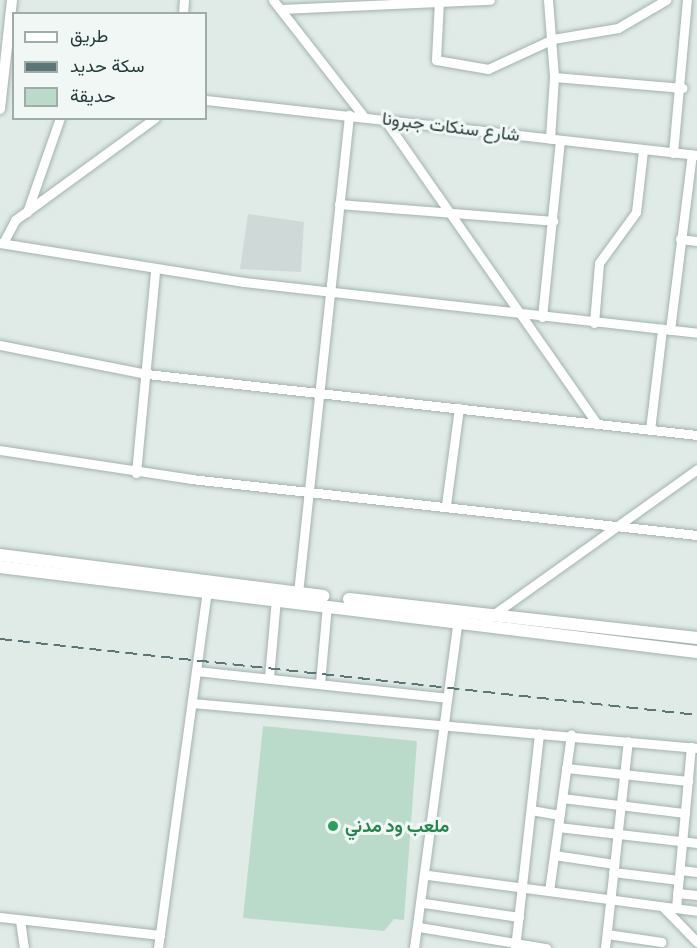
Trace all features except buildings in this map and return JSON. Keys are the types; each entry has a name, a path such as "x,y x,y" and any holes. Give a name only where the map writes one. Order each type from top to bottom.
{"main road":[{"path":"0,555 207,586 276,599 458,617"},
{"path":"0,567 298,593 697,652"},
{"path":"487,621 697,638"}],"street":[{"path":"0,109 12,0"},
{"path":"273,0 364,117"},
{"path":"280,9 337,3 439,3 490,0"},
{"path":"542,317 553,221 555,140 555,77 548,0"},
{"path":"439,3 434,54 440,63 488,69 553,39 618,28 666,0"},
{"path":"674,153 686,42 687,0"},
{"path":"686,42 697,44"},
{"path":"555,77 682,87"},
{"name":"شارع سنكات جبرونا","path":"207,100 694,155"},
{"path":"298,593 350,115"},
{"path":"27,212 59,120"},
{"path":"152,120 11,224 2,243 155,271 697,333"},
{"path":"385,120 448,213 524,314 597,424"},
{"path":"594,323 599,263 636,212 643,151"},
{"path":"650,430 694,155"},
{"path":"339,204 553,221"},
{"path":"680,239 697,241"},
{"path":"136,472 155,271"},
{"path":"0,345 147,374 697,435"},
{"path":"446,505 459,408"},
{"path":"0,450 136,472 446,505 697,535"},
{"path":"487,621 697,469"},
{"path":"158,948 207,586"},
{"path":"269,677 276,599"},
{"path":"320,683 327,605"},
{"path":"414,948 428,875 458,617"},
{"path":"196,671 269,677 447,698"},
{"path":"192,703 444,727 571,735 694,748 688,781 676,908"},
{"path":"515,947 539,733"},
{"path":"549,891 571,735"},
{"path":"605,948 628,741"},
{"path":"566,768 624,777 688,781"},
{"path":"562,798 685,813"},
{"path":"531,810 560,815"},
{"path":"558,827 618,832 697,843"},
{"path":"554,855 614,868 679,875 697,872"},
{"path":"428,875 697,911"},
{"path":"677,893 697,895"},
{"path":"424,903 519,917"},
{"path":"663,907 697,942"},
{"path":"0,917 160,935"},
{"path":"20,920 24,948"},
{"path":"419,927 515,947 546,948"},
{"path":"607,934 661,942"}],"shaded area":[{"path":"248,214 304,222 301,272 240,269"}],"green space":[{"name":"ملعب ود مدني","path":"263,726 417,741 404,920 394,919 384,931 243,918"}],"railway":[{"path":"0,639 697,715"}],"place":[{"name":"ملعب ود مدني","path":"333,826"}]}
